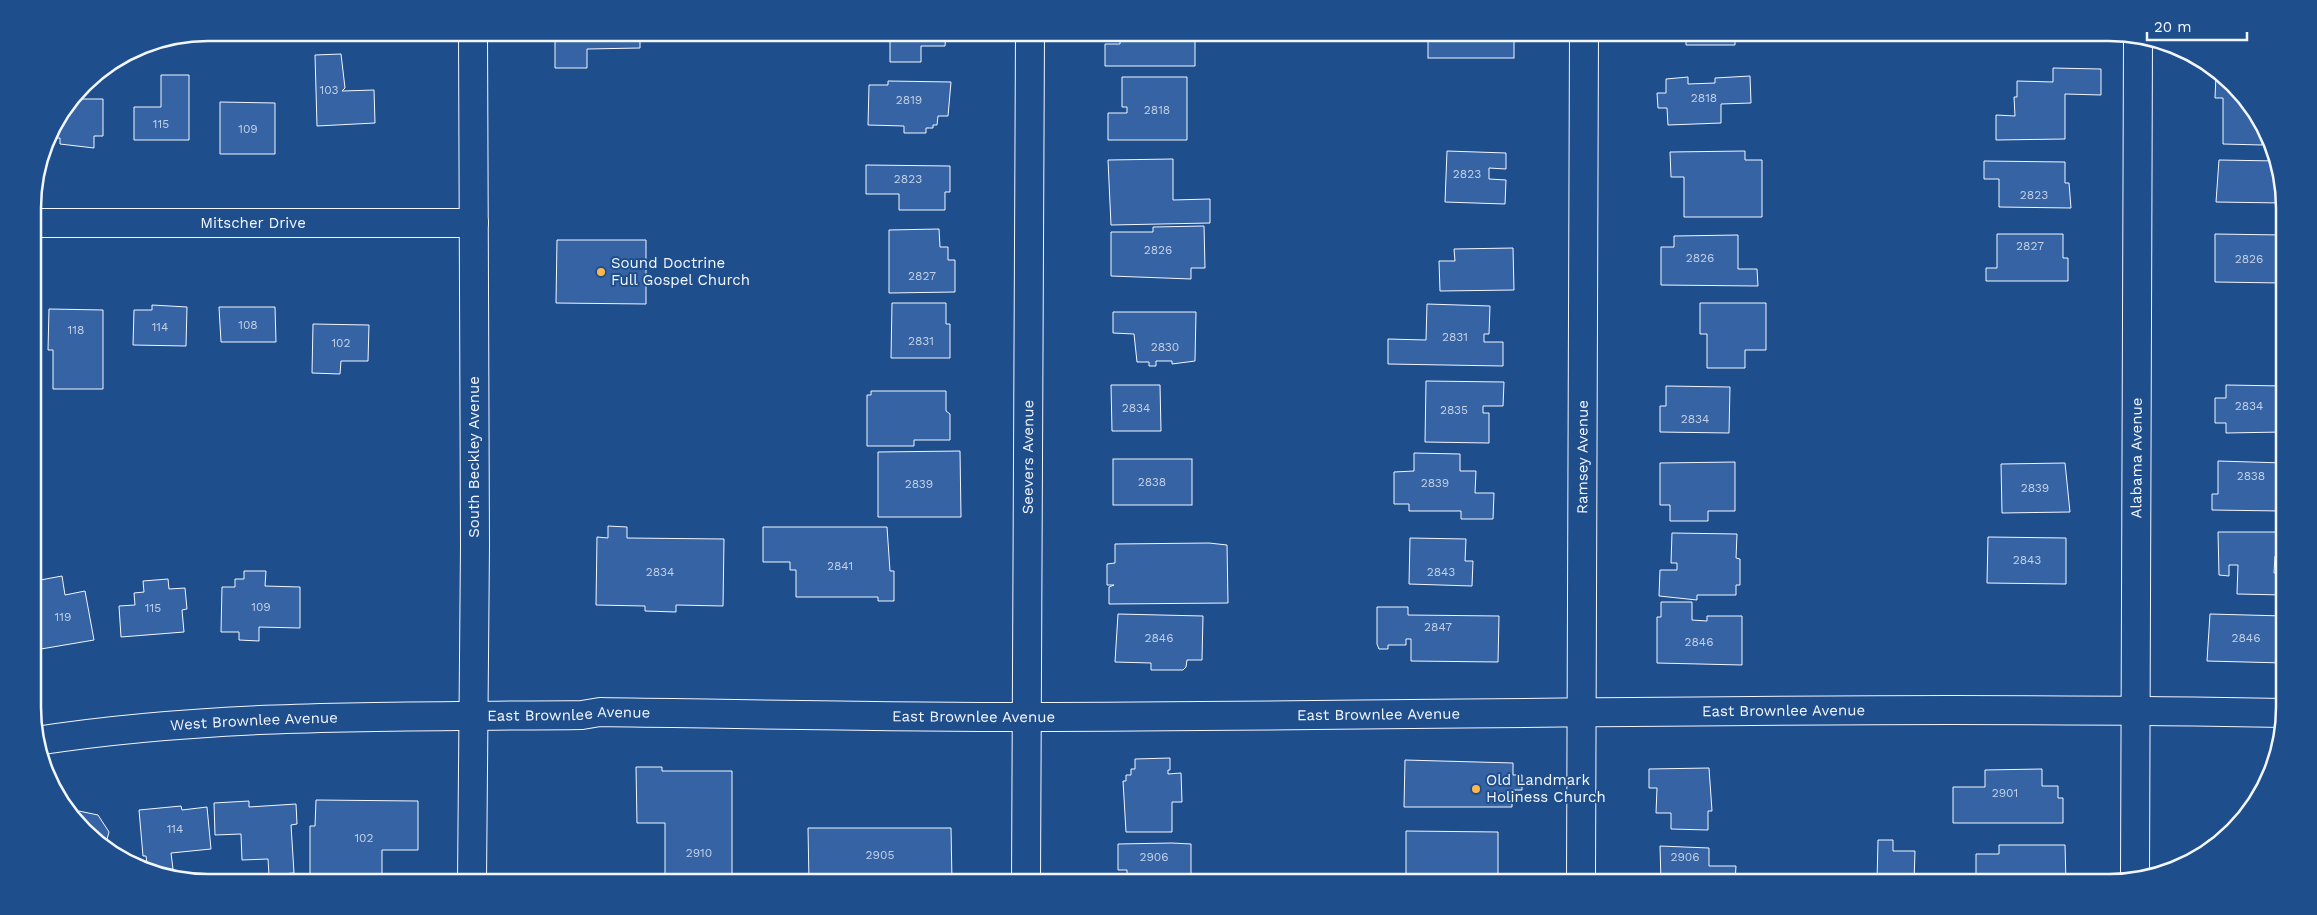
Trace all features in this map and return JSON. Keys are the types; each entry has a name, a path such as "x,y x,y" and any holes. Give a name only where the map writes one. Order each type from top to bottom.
{"street":[{"name":"Ramsey Avenue","path":"1581,873 1584,41"},
{"name":"South Beckley Avenue","path":"472,874 473,42"},
{"name":"Seevers Avenue","path":"1026,874 1030,42"},
{"name":"Alabama Avenue","path":"2135,872 2138,44"},
{"name":"Mitscher Drive","path":"42,223 474,223"},
{"name":"East Brownlee Avenue","path":"473,716 582,715 600,712 1027,717 2136,710 2275,713"},
{"name":"West Brownlee Avenue","path":"44,740 176,724 290,717 473,716"}],"building":[{"path":"1195,41 1195,66 1105,66 1105,44 1120,44 1120,42"},
{"path":"1428,41 1514,41 1514,58 1428,58"},
{"path":"1686,41 1735,41 1735,45 1686,45"},
{"path":"555,42 640,42 640,48 587,49 587,68 555,68"},
{"path":"890,42 945,42 945,46 921,46 921,62 890,62"},
{"path":"341,54 345,88 342,91 374,90 375,123 317,126 315,55"},
{"path":"2053,68 2101,69 2101,95 2065,94 2065,139 1996,140 1996,115 2015,116 2014,97 2017,97 2017,81 2053,82"},
{"path":"161,75 189,75 189,140 134,140 134,107 161,107"},
{"path":"1750,76 1751,103 1721,104 1721,123 1668,125 1667,108 1658,108 1657,93 1666,93 1666,79 1688,77 1688,84 1715,83 1715,78"},
{"path":"1122,77 1187,77 1187,140 1108,140 1108,113 1127,113 1127,107 1122,107"},
{"path":"2216,80 2248,115 2262,145 2223,144 2223,98 2215,98"},
{"path":"888,81 951,82 948,116 938,116 937,125 933,125 933,128 926,128 926,133 904,133 904,126 868,125 869,85 888,85"},
{"path":"82,99 103,99 103,136 94,136 94,148 60,144 60,138 56,138 58,134"},
{"path":"220,102 275,103 275,154 220,154"},
{"path":"1447,151 1506,153 1506,169 1489,168 1489,179 1506,180 1505,204 1445,202"},
{"path":"1745,151 1745,160 1762,160 1762,217 1684,217 1684,177 1671,177 1670,152"},
{"path":"1173,159 1173,200 1210,199 1210,223 1111,225 1108,160"},
{"path":"2219,160 2269,161 2276,203 2216,202"},
{"path":"1984,161 2065,162 2065,183 2069,183 2071,208 1999,207 1999,179 1984,179"},
{"path":"866,165 950,166 950,192 945,192 945,210 899,210 899,194 866,194"},
{"path":"1204,226 1205,268 1191,268 1191,279 1111,276 1111,232 1153,232 1153,227"},
{"path":"939,229 940,247 948,247 948,260 955,260 955,292 889,293 889,230"},
{"path":"1997,234 2063,234 2063,258 2068,258 2068,281 1986,281 1986,268 1997,268"},
{"path":"2215,234 2276,235 2276,283 2215,282"},
{"path":"1738,235 1738,269 1757,269 1758,286 1661,285 1661,247 1674,247 1674,236"},
{"name":"Sound Doctrine Full Gospel Church","path":"557,240 646,240 646,304 556,303"},
{"path":"1513,248 1514,290 1440,291 1439,261 1455,261 1454,249"},
{"path":"892,303 946,303 946,324 950,324 950,358 891,358"},
{"path":"1700,303 1766,303 1766,350 1745,350 1745,368 1707,368 1707,334 1700,334"},
{"path":"1427,304 1490,306 1489,334 1484,334 1484,342 1503,342 1503,366 1388,364 1388,339 1426,340"},
{"path":"152,305 187,307 186,346 133,345 134,310 152,310"},
{"path":"219,307 275,307 276,342 221,342"},
{"path":"49,309 103,310 103,389 53,389 53,350 48,350"},
{"path":"1113,312 1196,312 1195,361 1172,364 1172,361 1156,361 1156,366 1149,366 1149,362 1137,362 1134,334 1113,333"},
{"path":"313,324 369,325 368,361 341,361 340,374 312,373"},
{"path":"1426,381 1504,382 1503,406 1483,406 1483,413 1489,413 1489,443 1425,442"},
{"path":"1111,385 1160,385 1161,431 1112,431"},
{"path":"2226,385 2276,386 2276,432 2226,433 2226,423 2215,423 2215,398 2226,398"},
{"path":"1666,386 1730,387 1729,433 1660,432 1660,406 1666,406"},
{"path":"871,391 946,391 946,411 950,414 950,440 914,440 914,446 867,446 867,395 871,395"},
{"path":"960,451 961,517 878,517 878,452"},
{"path":"1414,453 1460,454 1460,471 1476,471 1475,493 1494,493 1493,519 1461,519 1461,511 1409,511 1409,504 1394,504 1394,472 1414,471"},
{"path":"1113,459 1192,459 1192,505 1113,505"},
{"path":"2218,461 2276,463 2276,511 2212,510 2212,494 2218,494"},
{"path":"1735,462 1735,511 1708,511 1708,521 1670,521 1670,505 1660,505 1660,463"},
{"path":"2065,463 2070,512 2002,513 2001,464"},
{"path":"608,526 627,527 627,538 724,539 723,606 676,605 676,612 645,611 645,606 596,605 597,537 608,538"},
{"path":"763,527 887,527 890,571 894,571 894,601 878,601 878,597 796,597 796,570 790,570 790,562 763,562"},
{"path":"2218,532 2276,532 2274,573 2276,573 2276,595 2237,594 2238,565 2229,565 2229,576 2219,575"},
{"path":"1672,533 1737,534 1736,558 1740,559 1740,585 1736,585 1736,595 1697,595 1697,600 1659,596 1660,570 1677,570 1677,563 1671,563"},
{"path":"1988,537 2066,538 2066,584 1987,583"},
{"path":"1410,538 1466,539 1465,561 1473,561 1472,586 1409,584"},
{"path":"1209,543 1227,545 1228,603 1109,604 1109,587 1114,585 1107,585 1107,564 1115,563 1115,544"},
{"path":"244,571 266,571 265,586 300,587 300,628 259,627 259,641 239,640 239,632 221,632 222,587 235,587 235,579 244,579"},
{"path":"62,576 65,595 85,591 94,640 41,649 41,580"},
{"path":"168,579 169,589 185,588 187,609 182,610 184,632 121,637 119,606 135,605 134,593 144,592 143,581"},
{"path":"1661,602 1692,602 1692,620 1707,621 1707,616 1742,616 1742,665 1657,663 1657,617 1661,617"},
{"path":"1377,607 1408,607 1408,615 1499,616 1498,662 1411,661 1411,639 1406,639 1406,645 1388,645 1388,649 1379,649 1377,644"},
{"path":"1118,614 1203,616 1202,660 1187,660 1186,667 1183,670 1151,670 1151,663 1115,662"},
{"path":"2210,614 2276,616 2276,663 2207,661"},
{"path":"1170,758 1168,774 1181,773 1182,802 1172,802 1172,832 1126,832 1123,781 1126,781 1126,775 1131,775 1131,769 1135,769 1135,759"},
{"path":"1405,760 1513,763 1513,775 1522,775 1522,790 1512,790 1512,807 1404,807"},
{"path":"636,767 662,767 662,771 732,771 732,874 665,874 665,823 637,823"},
{"path":"1709,768 1712,811 1708,811 1708,830 1671,829 1671,813 1656,813 1657,788 1649,788 1649,769"},
{"path":"2042,769 2042,786 2058,786 2058,798 2063,798 2063,823 1953,823 1953,787 1985,787 1985,770"},
{"path":"316,800 418,801 418,850 382,850 382,874 310,874 310,826 315,826"},
{"path":"249,801 249,807 296,804 297,824 291,825 294,873 269,874 268,859 242,860 241,834 215,835 214,803"},
{"path":"181,806 182,810 207,807 211,849 171,853 173,869 170,870 147,862 146,856 143,856 139,810"},
{"path":"78,811 98,815 109,832 107,839 98,832"},
{"path":"808,828 951,828 952,874 809,874"},
{"path":"1406,831 1498,832 1498,873 1406,873"},
{"path":"1878,840 1893,840 1893,851 1915,851 1914,873 1877,873"},
{"path":"1118,844 1191,844 1191,873 1127,874 1127,870 1118,870"},
{"path":"1999,845 2065,845 2066,873 1976,873 1976,854 1999,854"},
{"path":"1660,846 1709,848 1709,866 1736,866 1736,873 1661,873"}],"place":[{"name":"Sound Doctrine Full Gospel Church","path":"601,272"},
{"name":"Old Landmark Holiness Church","path":"1476,789"}]}
